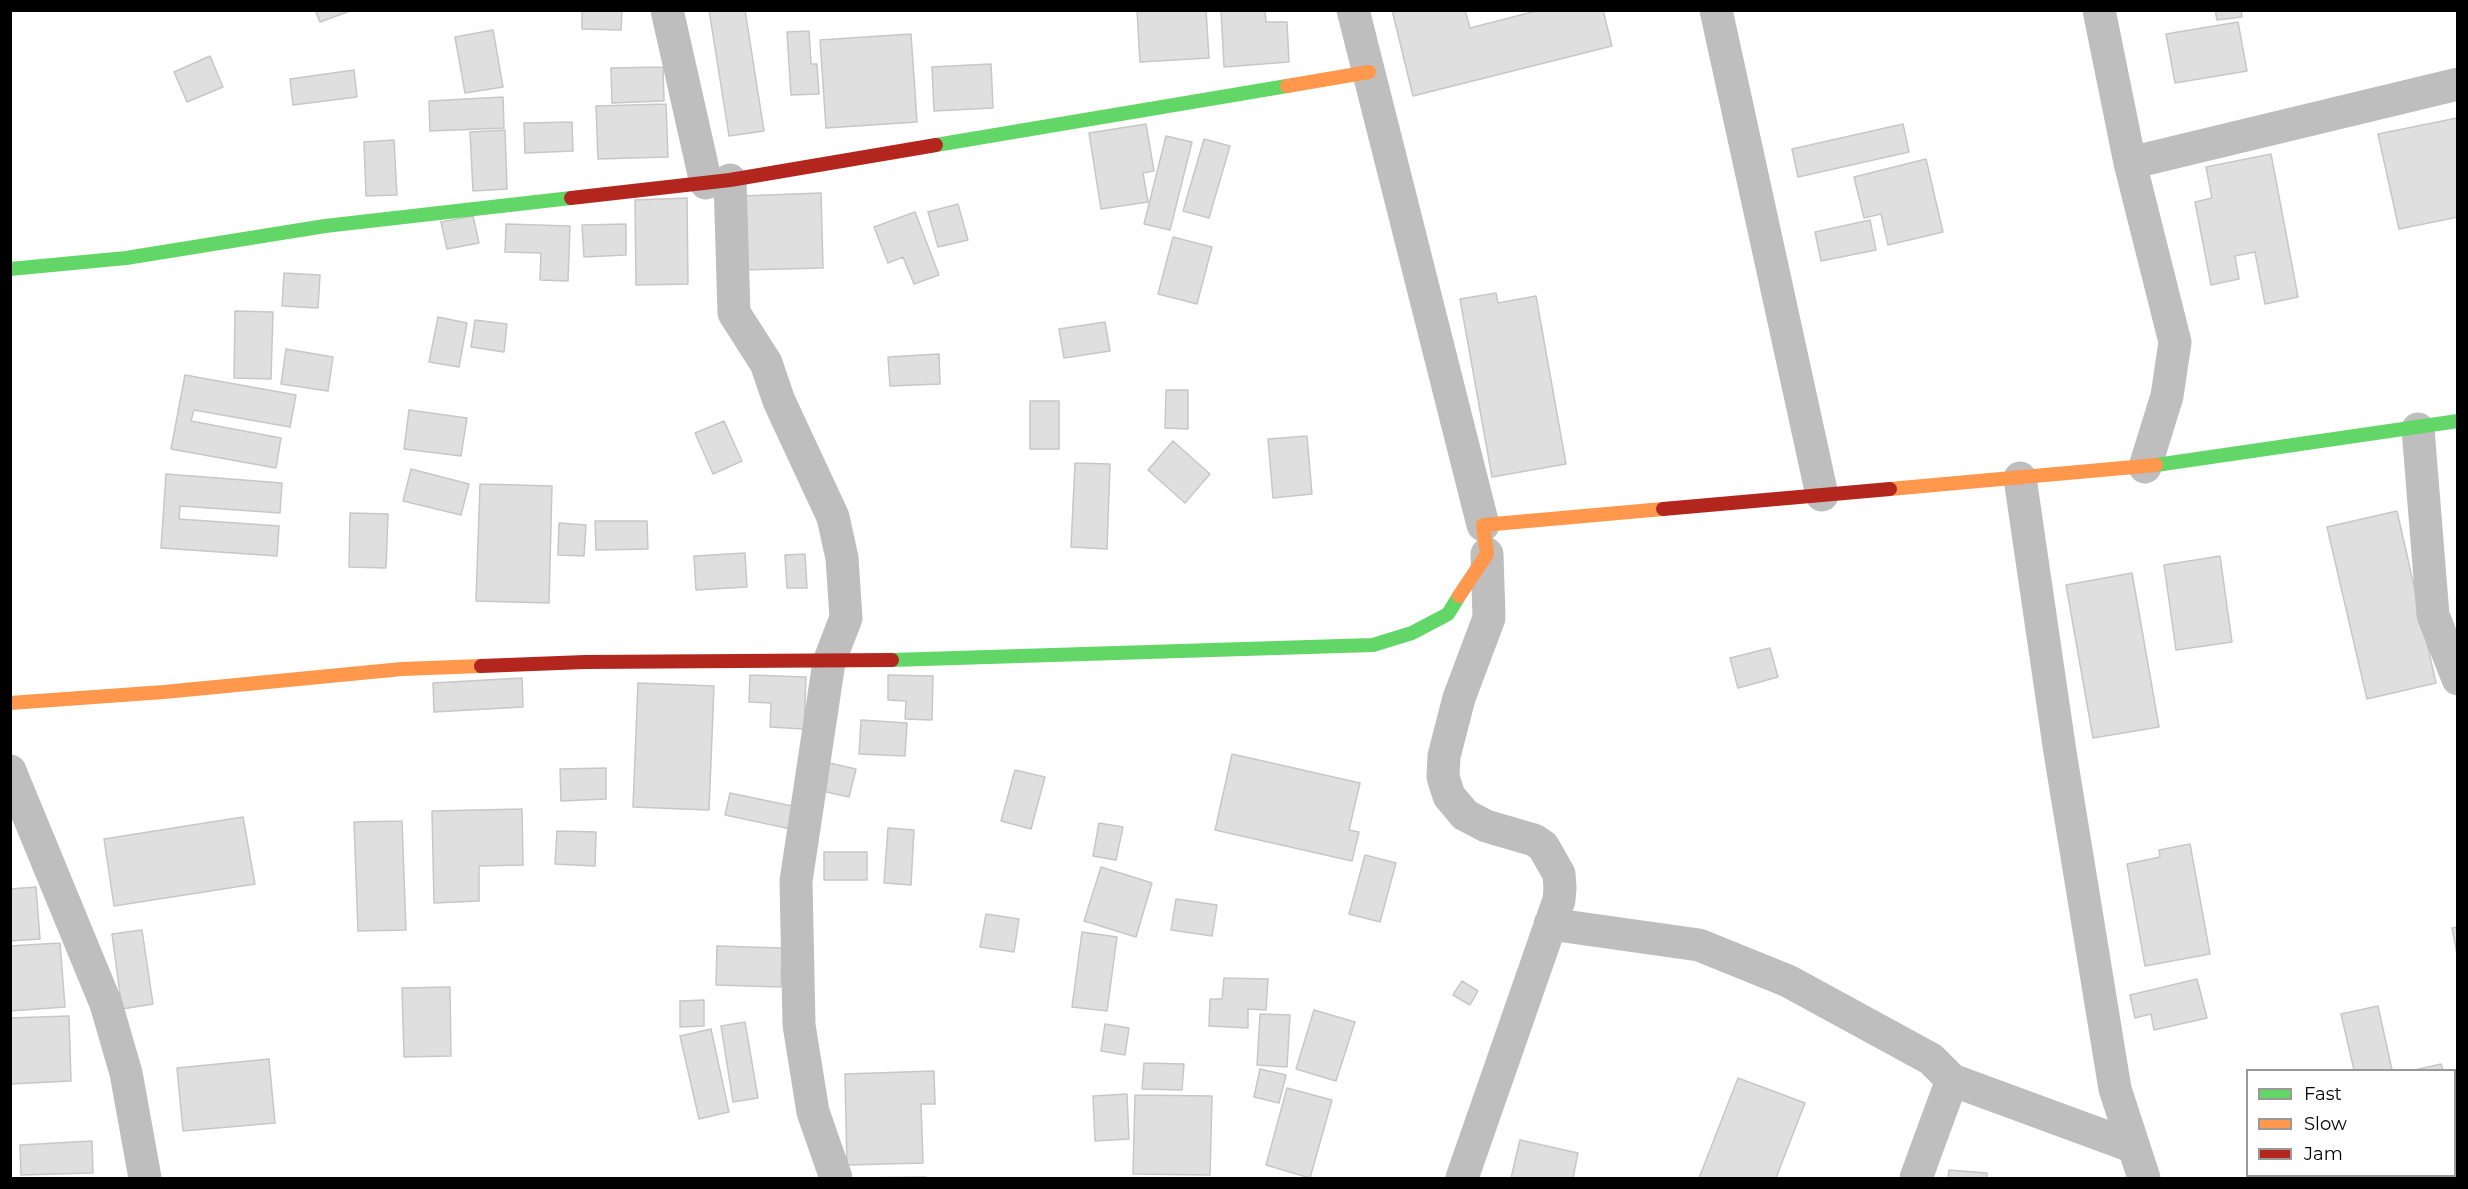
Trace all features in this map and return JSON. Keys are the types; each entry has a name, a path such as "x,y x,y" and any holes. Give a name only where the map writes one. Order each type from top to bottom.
{"street":[{"path":"667,10 718,181 734,313 766,363 779,401 833,518 842,558 846,618 829,662 796,881 799,1025 813,1112 836,1179"},
{"path":"1353,10 1485,540 1489,618 1459,698 1444,756 1443,777 1449,796 1465,814 1486,826 1534,840 1543,846 1552,859 1560,881 1559,900 1462,1179"},
{"path":"1716,10 1822,495"},
{"path":"2099,10 2130,163 2175,342 2167,396 2145,467"},
{"path":"10,269 126,258 325,226 718,181 1369,72"},
{"path":"2130,163 2457,84"},
{"path":"1485,540 1822,495 2145,467 2418,429 2457,421"},
{"path":"2418,429 2433,615 2457,678"},
{"path":"2020,478 2060,752 2115,1089 2144,1179"},
{"path":"10,703 164,692 402,669 585,662 829,662 1373,645 1412,633 1448,614 1485,540"},
{"path":"10,771 106,1004 126,1073 145,1179"},
{"path":"1550,924 1698,945 1788,981 1931,1059 1952,1080 2134,1147"},
{"path":"1916,1179 1952,1080"}],"building":[{"path":"315,10 349,10 350,11 320,22"},
{"path":"582,10 622,10 621,30 582,29"},
{"path":"709,10 745,10 764,131 729,136"},
{"path":"1137,10 1206,10 1209,58 1140,62"},
{"path":"1265,10 1266,22 1287,22 1289,62 1224,67 1221,11"},
{"path":"1392,10 1465,10 1470,28 1540,10 1603,10 1612,46 1413,96"},
{"path":"2215,10 2241,10 2242,17 2217,20"},
{"path":"2238,22 2247,71 2175,83 2166,34"},
{"path":"493,30 503,87 465,93 455,37"},
{"path":"809,31 811,64 817,64 819,94 791,95 787,32"},
{"path":"911,34 917,122 826,128 820,40"},
{"path":"210,56 223,87 187,102 174,72"},
{"path":"991,64 993,108 934,111 932,67"},
{"path":"663,67 664,101 612,103 611,68"},
{"path":"354,70 357,97 293,105 290,79"},
{"path":"503,97 504,128 430,131 429,101"},
{"path":"666,104 668,157 598,159 596,106"},
{"path":"2457,118 2458,217 2399,229 2378,134"},
{"path":"572,122 573,151 525,153 524,123"},
{"path":"1146,124 1154,171 1143,173 1148,202 1101,209 1089,133"},
{"path":"1903,124 1909,152 1798,177 1792,149"},
{"path":"505,130 507,189 473,191 470,132"},
{"path":"1166,136 1192,142 1170,230 1144,224"},
{"path":"1204,139 1230,146 1209,218 1183,211"},
{"path":"394,140 397,195 366,196 364,142"},
{"path":"2271,154 2298,297 2265,304 2255,252 2235,256 2239,279 2211,285 2195,202 2212,198 2206,167"},
{"path":"1926,159 1943,232 1888,245 1881,214 1864,218 1854,177"},
{"path":"821,193 823,268 743,270 741,196"},
{"path":"687,198 688,284 636,285 635,200"},
{"path":"958,204 968,240 938,247 928,212"},
{"path":"915,212 939,275 914,284 903,257 888,263 874,227"},
{"path":"473,216 479,243 447,249 441,222"},
{"path":"1870,220 1876,250 1821,261 1815,232"},
{"path":"506,224 570,226 568,281 540,280 541,253 505,252"},
{"path":"626,224 626,255 584,257 582,225"},
{"path":"1173,237 1212,247 1197,304 1158,294"},
{"path":"284,273 320,275 318,308 282,306"},
{"path":"1496,293 1498,303 1536,296 1566,464 1492,477 1460,299"},
{"path":"235,311 273,312 271,379 234,378"},
{"path":"438,317 467,323 459,367 429,362"},
{"path":"475,320 507,324 504,352 471,347"},
{"path":"1105,322 1110,351 1064,358 1059,329"},
{"path":"286,349 333,357 328,391 281,384"},
{"path":"939,354 940,384 890,386 888,357"},
{"path":"185,375 296,395 290,427 194,410 191,421 281,438 276,468 171,449"},
{"path":"1166,390 1188,390 1188,429 1165,428"},
{"path":"1030,401 1059,401 1059,449 1030,449"},
{"path":"409,410 467,418 461,456 404,449"},
{"path":"724,421 742,461 713,474 695,433"},
{"path":"1307,436 1312,494 1273,498 1268,439"},
{"path":"1173,441 1210,474 1185,503 1148,470"},
{"path":"1075,463 1110,464 1107,549 1071,547"},
{"path":"411,469 469,484 461,515 403,501"},
{"path":"166,474 282,483 280,513 180,506 179,519 279,526 277,556 161,548"},
{"path":"480,484 552,486 549,603 476,601"},
{"path":"2397,511 2436,683 2367,699 2327,527"},
{"path":"350,513 388,514 386,568 349,567"},
{"path":"595,521 647,521 648,549 596,550"},
{"path":"559,523 586,525 584,556 558,555"},
{"path":"745,553 747,587 696,590 694,556"},
{"path":"805,554 807,588 787,588 785,555"},
{"path":"2220,556 2232,642 2176,650 2164,565"},
{"path":"2132,573 2159,727 2093,738 2066,585"},
{"path":"1770,648 1778,677 1738,688 1730,658"},
{"path":"750,675 806,677 804,729 770,727 771,703 749,702"},
{"path":"888,675 933,676 932,720 905,719 906,701 888,700"},
{"path":"522,678 523,707 434,712 433,683"},
{"path":"638,683 714,686 709,810 633,807"},
{"path":"861,720 907,723 905,756 859,754"},
{"path":"1232,754 1360,783 1349,830 1359,832 1352,861 1215,830"},
{"path":"825,762 856,769 849,797 817,790"},
{"path":"606,768 606,799 561,801 560,769"},
{"path":"1015,770 1045,777 1031,829 1001,821"},
{"path":"730,793 797,807 791,829 725,815"},
{"path":"522,809 523,865 479,866 479,901 434,903 432,811"},
{"path":"243,817 255,884 114,906 104,839"},
{"path":"402,821 406,930 358,931 354,822"},
{"path":"1099,823 1123,827 1116,860 1093,856"},
{"path":"888,828 914,830 911,885 884,883"},
{"path":"557,831 596,832 595,866 555,864"},
{"path":"2190,844 2210,954 2145,966 2127,864 2160,857 2159,850"},
{"path":"824,852 867,852 867,880 824,880"},
{"path":"1365,855 1396,863 1380,922 1349,914"},
{"path":"1101,867 1152,883 1136,937 1084,921"},
{"path":"36,887 40,939 10,941 10,889"},
{"path":"1176,899 1217,905 1212,936 1171,930"},
{"path":"986,914 1019,919 1014,952 980,947"},
{"path":"2458,927 2458,959 2452,928"},
{"path":"142,930 153,1004 122,1009 112,934"},
{"path":"1082,932 1117,937 1107,1011 1072,1007"},
{"path":"60,943 65,1007 10,1011 10,946"},
{"path":"717,946 782,948 781,987 716,985"},
{"path":"1224,978 1268,979 1266,1010 1248,1009 1248,1028 1209,1026 1210,999 1222,999"},
{"path":"2197,979 2207,1018 2154,1030 2151,1014 2135,1018 2130,995"},
{"path":"1462,981 1478,991 1470,1005 1453,995"},
{"path":"450,987 451,1056 404,1057 402,988"},
{"path":"704,1000 704,1026 680,1027 680,1001"},
{"path":"2378,1006 2392,1069 2354,1069 2341,1014"},
{"path":"1314,1010 1355,1022 1336,1081 1296,1069"},
{"path":"1260,1014 1290,1015 1287,1067 1257,1065"},
{"path":"69,1016 71,1081 10,1084 10,1018"},
{"path":"745,1022 758,1098 733,1102 721,1026"},
{"path":"1105,1024 1129,1028 1125,1055 1101,1051"},
{"path":"711,1029 729,1112 699,1119 680,1036"},
{"path":"269,1059 275,1123 183,1131 177,1068"},
{"path":"1144,1063 1184,1064 1182,1090 1142,1089"},
{"path":"2441,1064 2443,1069 2419,1069"},
{"path":"1260,1069 1286,1075 1279,1103 1254,1097"},
{"path":"934,1071 935,1104 921,1104 923,1163 847,1165 845,1074"},
{"path":"1738,1078 1805,1103 1776,1178 1699,1178"},
{"path":"1287,1088 1332,1100 1310,1178 1266,1165"},
{"path":"1127,1094 1129,1139 1095,1141 1093,1096"},
{"path":"1135,1095 1212,1096 1210,1175 1133,1174"},
{"path":"1520,1140 1578,1153 1573,1178 1511,1178"},
{"path":"92,1141 93,1173 21,1175 20,1145"},
{"path":"2456,1142 2458,1142 2458,1178 2447,1178 2456,1177"},
{"path":"1949,1170 1987,1173 1987,1178 1948,1178"},
{"path":"926,1177 926,1178 851,1178"}],"traffic: fast":[{"path":"936,145 1287,86"},
{"path":"10,269 126,258 325,226 571,198"},
{"path":"2156,465 2458,421"},
{"path":"892,660 1373,645 1412,633 1448,614 1459,596"}],"traffic: slow":[{"path":"1287,86 1369,72"},
{"path":"1890,489 2156,465"},
{"path":"1459,596 1487,554 1483,525 1663,509"},
{"path":"10,703 164,692 402,669 481,666"}],"traffic: jam":[{"path":"571,198 730,180 936,145"},
{"path":"1663,509 1890,489"},
{"path":"481,666 585,662 892,660"}]}
